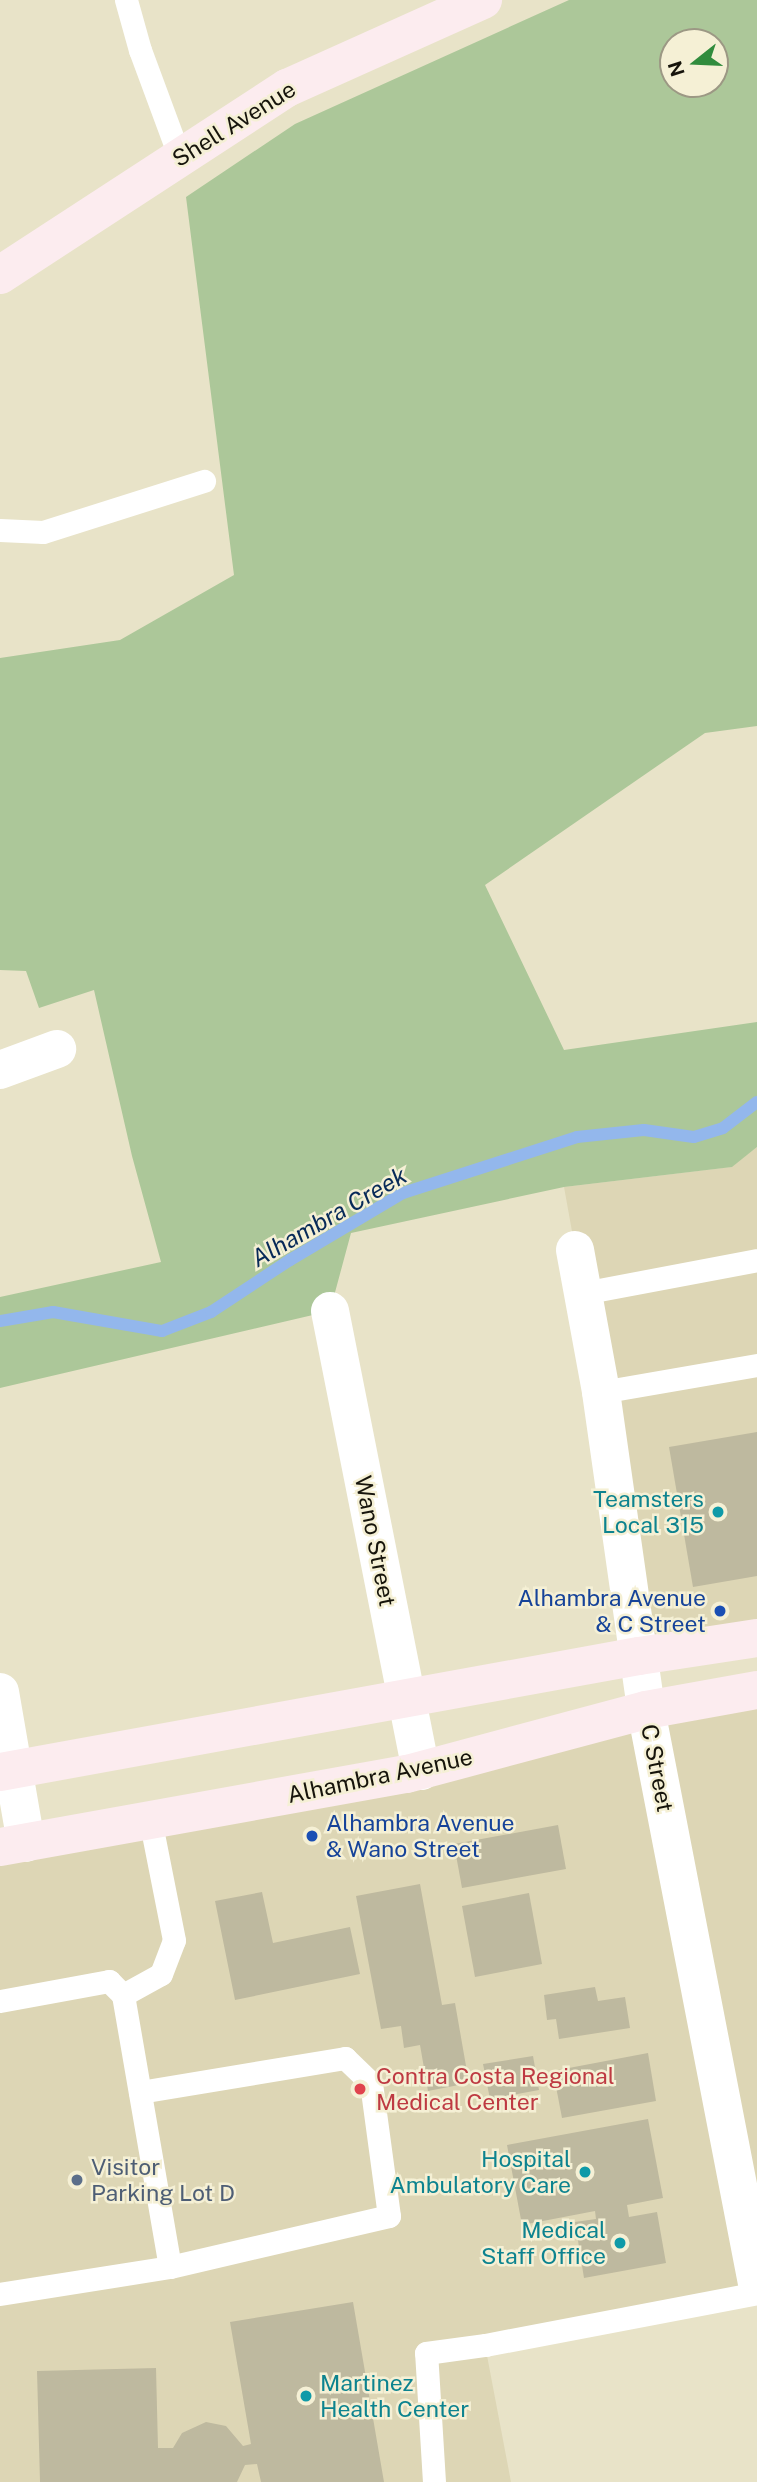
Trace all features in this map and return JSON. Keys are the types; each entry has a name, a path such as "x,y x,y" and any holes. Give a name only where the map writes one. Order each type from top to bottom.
{"main road":[{"name":"Shell Avenue","path":"0,275 286,88 483,0"},
{"path":"7,1771 639,1656 757,1638"},
{"name":"Alhambra Avenue","path":"13,1845 421,1771 646,1710 757,1690"}],"street":[{"path":"0,1070 57,1049"},
{"name":"C Street","path":"575,1250 601,1392 646,1710 757,2283"},
{"name":"Wano Street","path":"330,1311 421,1771"},
{"path":"0,1692 13,1845"}],"lane":[{"path":"125,0 140,50 180,158"},
{"path":"0,530 43,532 204,481"},
{"path":"583,1293 757,1260"},
{"path":"601,1392 757,1365"},
{"path":"123,1995 161,1975 174,1940 150,1819"},
{"path":"0,2001 109,1981 123,1995 170,2267"},
{"path":"0,2294 170,2267 389,2216 371,2084 345,2059 140,2092"},
{"path":"434,2482 426,2353 485,2345 757,2293"}],"shaded area":[{"path":"757,1147 757,1637 639,1656 601,1392 564,1187 731,1167"},
{"name":"Contra Costa Regional Medical Center","path":"757,1690 757,2293 485,2345 511,2482 0,2482 0,1847"}],"green space":[{"path":"569,0 757,0 757,726 705,733 485,885 564,1050 757,1022 757,1147 732,1167 564,1187 351,1233 330,1311 0,1388 0,1297 161,1262 132,1156 94,990 39,1008 26,971 0,970 0,658 120,640 234,575 186,197 295,124"}],"building":[{"name":"Teamsters Local 315","path":"757,1432 757,1576 693,1587 669,1447"},
{"path":"558,1825 566,1869 462,1888 454,1844"},
{"path":"420,1884 442,2005 455,2003 469,2083 428,2091 420,2045 404,2048 401,2026 381,2029 356,1896"},
{"path":"262,1892 273,1943 350,1927 360,1974 235,2000 215,1901"},
{"path":"529,1893 542,1964 475,1977 462,1906"},
{"path":"595,1987 598,2001 625,1997 630,2028 559,2039 556,2019 547,2020 544,1995"},
{"path":"648,2053 656,2101 562,2118 553,2071"},
{"path":"533,2056 539,2090 490,2099 483,2064"},
{"name":"Hospital Ambulatory Care","path":"648,2119 663,2198 627,2205 629,2217 657,2212 666,2263 584,2278 575,2222 596,2219 595,2211 522,2225 507,2145"},
{"name":"Martinez Health Center","path":"353,2302 384,2482 261,2482 257,2464 245,2465 237,2482 40,2482 37,2371 156,2368 158,2448 173,2448 182,2433 206,2422 226,2426 243,2446 251,2444 230,2322"}],"waterway":[{"name":"Alhambra Creek","path":"0,1321 53,1312 162,1331 211,1312 290,1260 403,1193 577,1137 644,1130 694,1137 723,1128 757,1102"}],"place":[{"name":"Teamsters Local 315","path":"718,1512"},
{"name":"Alhambra Avenue & C Street","path":"720,1611"},
{"name":"Alhambra Avenue & Wano Street","path":"312,1836"},
{"name":"Contra Costa Regional Medical Center","path":"360,2089"},
{"name":"Hospital Ambulatory Care","path":"585,2172"},
{"name":"Visitor Parking Lot D","path":"77,2180"},
{"name":"Medical Staff Office","path":"620,2243"},
{"name":"Martinez Health Center","path":"306,2396"}]}
